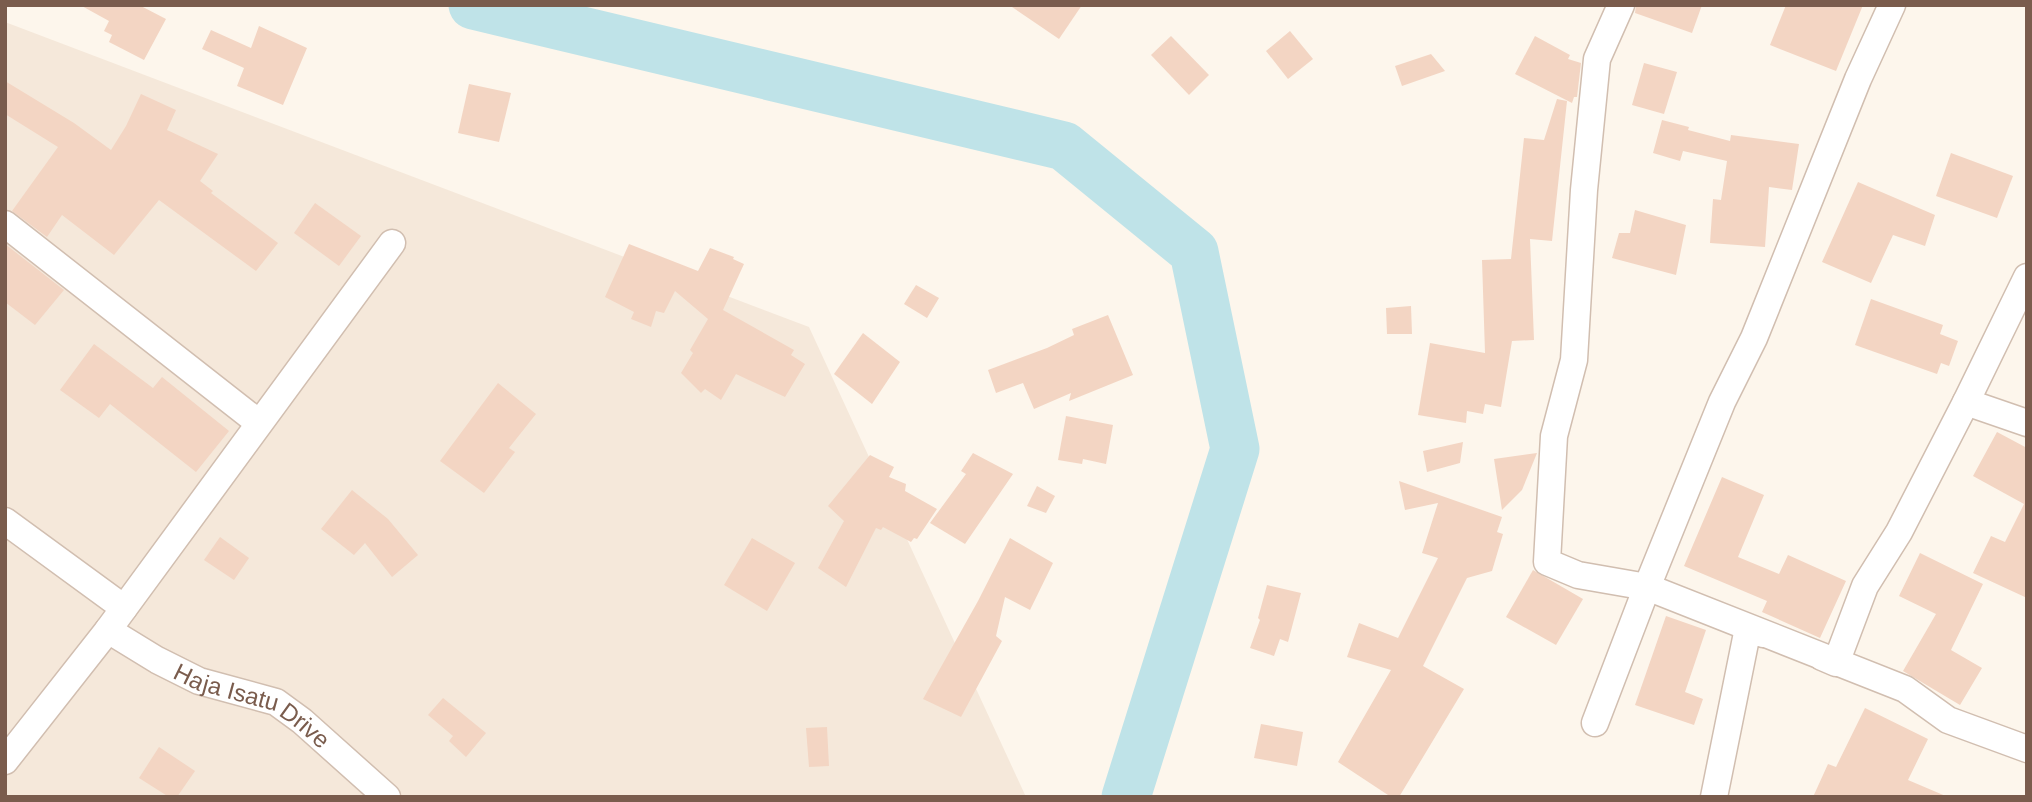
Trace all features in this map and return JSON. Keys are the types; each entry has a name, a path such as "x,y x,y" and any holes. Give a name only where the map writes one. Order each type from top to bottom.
{"street":[{"path":"1621,5 1597,59 1584,190 1574,360 1554,436 1547,562 1578,575 1647,587 1905,689 1948,720 2027,750"},
{"path":"1595,723 1722,402 1754,338 1858,79 1892,5"},
{"path":"5,224 258,423"},
{"path":"5,761 108,630 392,243"},
{"path":"1836,663 1865,586 1899,532 2027,277"},
{"path":"1966,402 2027,424"},
{"path":"5,522 124,608"},
{"path":"1714,797 1748,628"},
{"name":"Haja Isatu Drive","path":"108,630 157,660 199,681 276,702 302,721 387,797"}],"shaded area":[{"path":"5,22 809,327 1026,797 5,797"}],"building":[{"path":"80,5 139,5 166,19 144,60 109,42 112,35 104,31 109,21"},
{"path":"1009,5 1082,5 1059,39"},
{"path":"1636,5 1702,5 1692,33 1635,13"},
{"path":"1786,5 1863,5 1836,71 1770,45"},
{"path":"259,26 307,48 283,105 237,86 244,68 202,49 211,30 251,48"},
{"path":"1290,31 1313,59 1288,79 1266,51"},
{"path":"1171,36 1209,75 1189,95 1151,55"},
{"path":"1535,36 1570,55 1568,59 1581,63 1577,97 1574,97 1572,103 1515,74"},
{"path":"1431,54 1445,71 1402,86 1395,66"},
{"path":"1644,63 1677,72 1664,114 1632,105"},
{"path":"5,81 74,123 111,150 141,94 176,110 167,130 218,154 200,181 213,191 211,193 278,243 256,271 159,200 114,255 62,215 47,237 12,211 58,147 5,114"},
{"path":"469,84 511,93 499,142 458,133"},
{"path":"1557,99 1567,101 1552,241 1530,239 1534,340 1512,341 1501,407 1485,404 1483,414 1467,411 1466,423 1418,415 1430,343 1485,353 1482,260 1511,259 1524,138 1544,140"},
{"path":"1662,120 1730,141 1731,135 1799,144 1792,190 1769,187 1765,247 1710,243 1713,199 1721,200 1727,161 1683,151 1680,161 1653,153"},
{"path":"1951,153 2013,176 1997,218 1936,196"},
{"path":"1858,182 1935,215 1925,246 1893,235 1871,283 1822,262"},
{"path":"315,203 361,236 339,266 294,233"},
{"path":"1635,210 1686,225 1676,275 1612,258 1619,233 1630,233"},
{"path":"5,244 64,290 35,325 5,302"},
{"path":"629,244 698,271 710,248 744,264 723,310 794,350 791,355 805,364 785,397 736,374 721,400 705,389 701,393 681,373 693,353 690,350 708,319 675,291 664,313 656,311 651,327 631,319 634,312 605,297"},
{"path":"916,285 939,298 927,318 904,304"},
{"path":"1871,299 1943,325 1940,334 1958,341 1949,366 1941,363 1937,374 1855,345"},
{"path":"1411,306 1412,334 1387,334 1386,308"},
{"path":"1108,315 1133,375 1069,401 1071,393 1034,409 1023,383 996,393 988,370 1047,348 1074,335 1072,329"},
{"path":"863,333 900,362 872,404 834,374"},
{"path":"94,344 153,388 162,377 229,431 196,472 110,404 99,418 60,390"},
{"path":"498,383 536,414 509,448 515,452 484,493 440,461"},
{"path":"1066,416 1113,425 1106,464 1083,459 1082,464 1058,460"},
{"path":"1997,432 2027,448 2027,598 1973,573 1991,536 2005,542 2024,504 1973,476"},
{"path":"1463,442 1460,463 1427,472 1423,451"},
{"path":"973,453 1013,474 965,544 930,523 966,474 961,471"},
{"path":"1537,453 1522,490 1502,510 1494,459"},
{"path":"870,455 894,467 889,477 906,484 905,491 937,509 917,539 914,538 911,542 883,527 881,530 876,528 846,587 818,568 844,521 828,506"},
{"path":"1722,477 1764,495 1738,557 1779,574 1788,555 1846,581 1820,638 1762,612 1767,601 1684,566"},
{"path":"1399,481 1502,517 1497,532 1503,534 1492,571 1467,578 1423,666 1464,689 1399,797 1391,797 1338,762 1391,670 1347,657 1359,623 1398,638 1438,558 1422,553 1438,503 1405,510"},
{"path":"1037,486 1055,496 1046,513 1027,506"},
{"path":"352,490 388,519 418,555 392,577 365,543 354,555 321,529"},
{"path":"220,537 249,558 234,580 204,560"},
{"path":"752,538 795,563 767,611 724,585"},
{"path":"1010,538 1053,563 1030,610 1005,597 996,636 1002,641 961,717 923,699"},
{"path":"1920,553 1983,584 1951,650 1982,668 1960,705 1903,671 1936,614 1899,596"},
{"path":"1533,570 1583,599 1556,645 1506,617"},
{"path":"1267,585 1301,593 1288,642 1280,639 1274,656 1250,648 1260,620 1258,618"},
{"path":"1666,616 1706,630 1685,692 1703,699 1694,725 1635,705"},
{"path":"443,698 486,733 466,757 449,741 453,736 428,715"},
{"path":"1865,708 1928,739 1908,780 1948,797 1813,797 1828,764 1836,767"},
{"path":"1261,724 1303,732 1297,766 1254,758"},
{"path":"827,727 829,766 809,767 806,728"},
{"path":"159,747 195,771 177,797 169,797 139,778"}],"waterway":[{"path":"473,5 1064,146 1194,252 1235,449 1126,797"}]}
